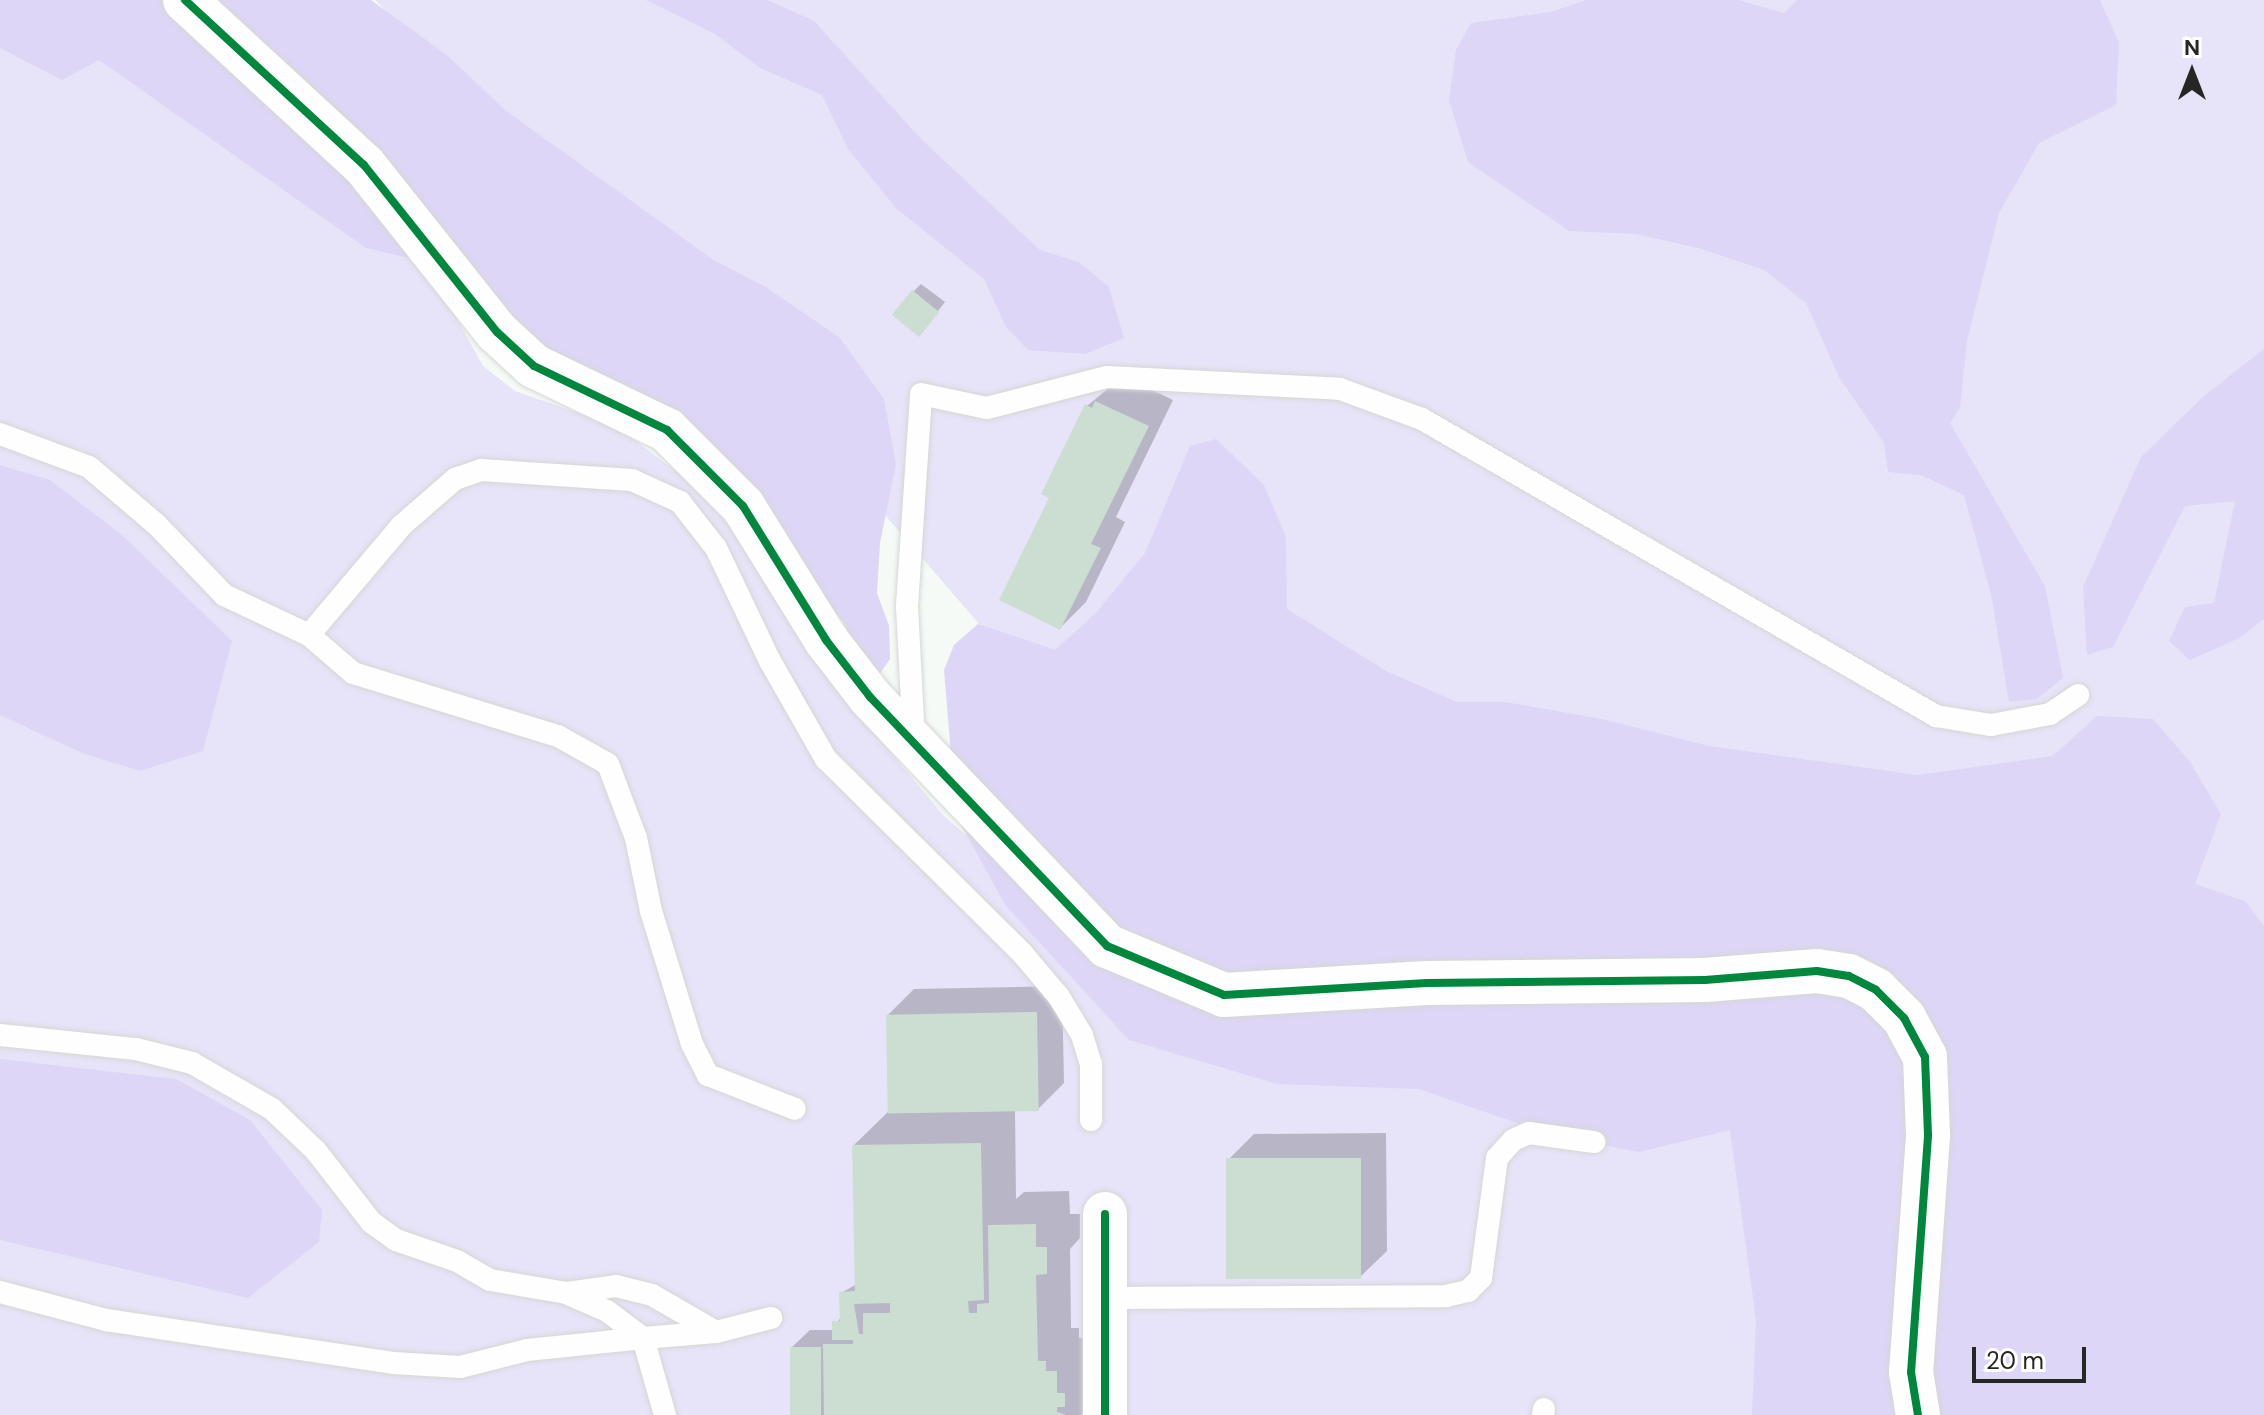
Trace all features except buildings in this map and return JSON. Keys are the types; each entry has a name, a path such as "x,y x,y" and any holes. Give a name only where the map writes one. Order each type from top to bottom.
{"street":[{"path":"185,0 364,165 487,320 534,366 667,430 710,504 743,506 826,640 915,746 1107,946 1224,995 1427,983 1705,980 1817,971 1849,976 1876,990 1904,1018 1925,1057 1928,1136 1911,1372 1918,1415"},
{"path":"1105,1214 1105,1415"}],"lane":[{"path":"915,746 907,606 921,394 987,408 1107,377 1340,389 1422,419 1936,716 1991,725 2050,714 2078,695"},
{"path":"0,434 89,467 156,524 224,595 309,635 353,673 558,736 608,764 636,838 651,911 692,1044 708,1075 795,1109"},
{"path":"309,635 401,526 455,479 481,470 632,480 680,502 710,504 716,548 770,661 826,759 1022,953 1059,997 1082,1035 1091,1064 1091,1120"},
{"path":"0,1035 136,1049 192,1063 272,1109 316,1151 371,1222 396,1240 457,1261 490,1280 567,1293 607,1311 643,1338 665,1415"},
{"path":"1105,1298 1446,1296 1468,1291 1481,1278 1497,1158 1513,1140 1529,1133 1594,1142"},
{"path":"567,1293 616,1286 652,1295 716,1332"},
{"path":"0,1292 106,1320 393,1363 460,1367 527,1350 716,1332 771,1318"}],"shaded area":[{"path":"0,0 325,152 456,317 483,366 515,391 616,426 678,473 746,542 861,717 943,815 1055,914 1688,1005 1886,1415 0,1415"},
{"path":"0,0 371,0 448,56 505,110 715,261 764,286 839,337 884,399 896,464 880,543 877,593 889,626 890,659 878,676 852,654 846,626 812,581 557,364 469,272 366,248 99,60 62,80 0,48"},
{"path":"375,0 2264,0 2264,1415 1990,998 1219,902 822,442"},
{"path":"646,0 768,0 814,21 922,140 1040,250 1079,262 1109,287 1124,338 1085,354 1028,350 1006,327 984,279 896,208 848,149 822,95 760,68 715,34"},
{"path":"1586,0 1738,0 1784,13 1797,0 2100,0 2119,43 2116,105 2039,143 1999,213 1967,341 1960,408 1950,423 2045,586 2063,678 2037,699 2009,702 1991,594 1964,495 1921,475 1888,472 1884,443 1839,377 1806,303 1764,270 1698,248 1636,234 1569,231 1468,162 1449,100 1456,50 1471,23 1551,12"},
{"path":"2264,349 2264,619 2239,638 2190,660 2169,641 2185,607 2214,603 2235,501 2185,506 2113,647 2087,655 2083,587 2141,457 2204,396"},
{"path":"1216,439 1264,485 1286,537 1287,609 1386,671 1457,702 1505,702 1602,719 1709,746 1918,775 2053,756 2097,716 2153,719 2190,762 2221,814 2195,884 2245,901 2264,926 2264,1415 1752,1415 1756,1320 1730,1130 1639,1152 1551,1135 1419,1089 1277,1084 1129,1040 1006,906 956,816 944,670 954,645 978,624 1055,650 1096,613 1145,553 1190,446"},
{"path":"0,465 50,480 122,535 232,641 203,751 140,771 82,753 0,715"},
{"path":"0,1059 176,1079 250,1120 322,1210 319,1242 248,1298 0,1240"}],"cycle path":[{"path":"185,0 364,165 497,332 534,366 667,430 743,506 826,640 870,697 1107,946 1224,995 1427,983 1705,980 1817,971 1849,976 1876,990 1904,1018 1925,1057 1928,1136 1911,1372 1918,1415"},
{"path":"1105,1214 1105,1415"}]}
